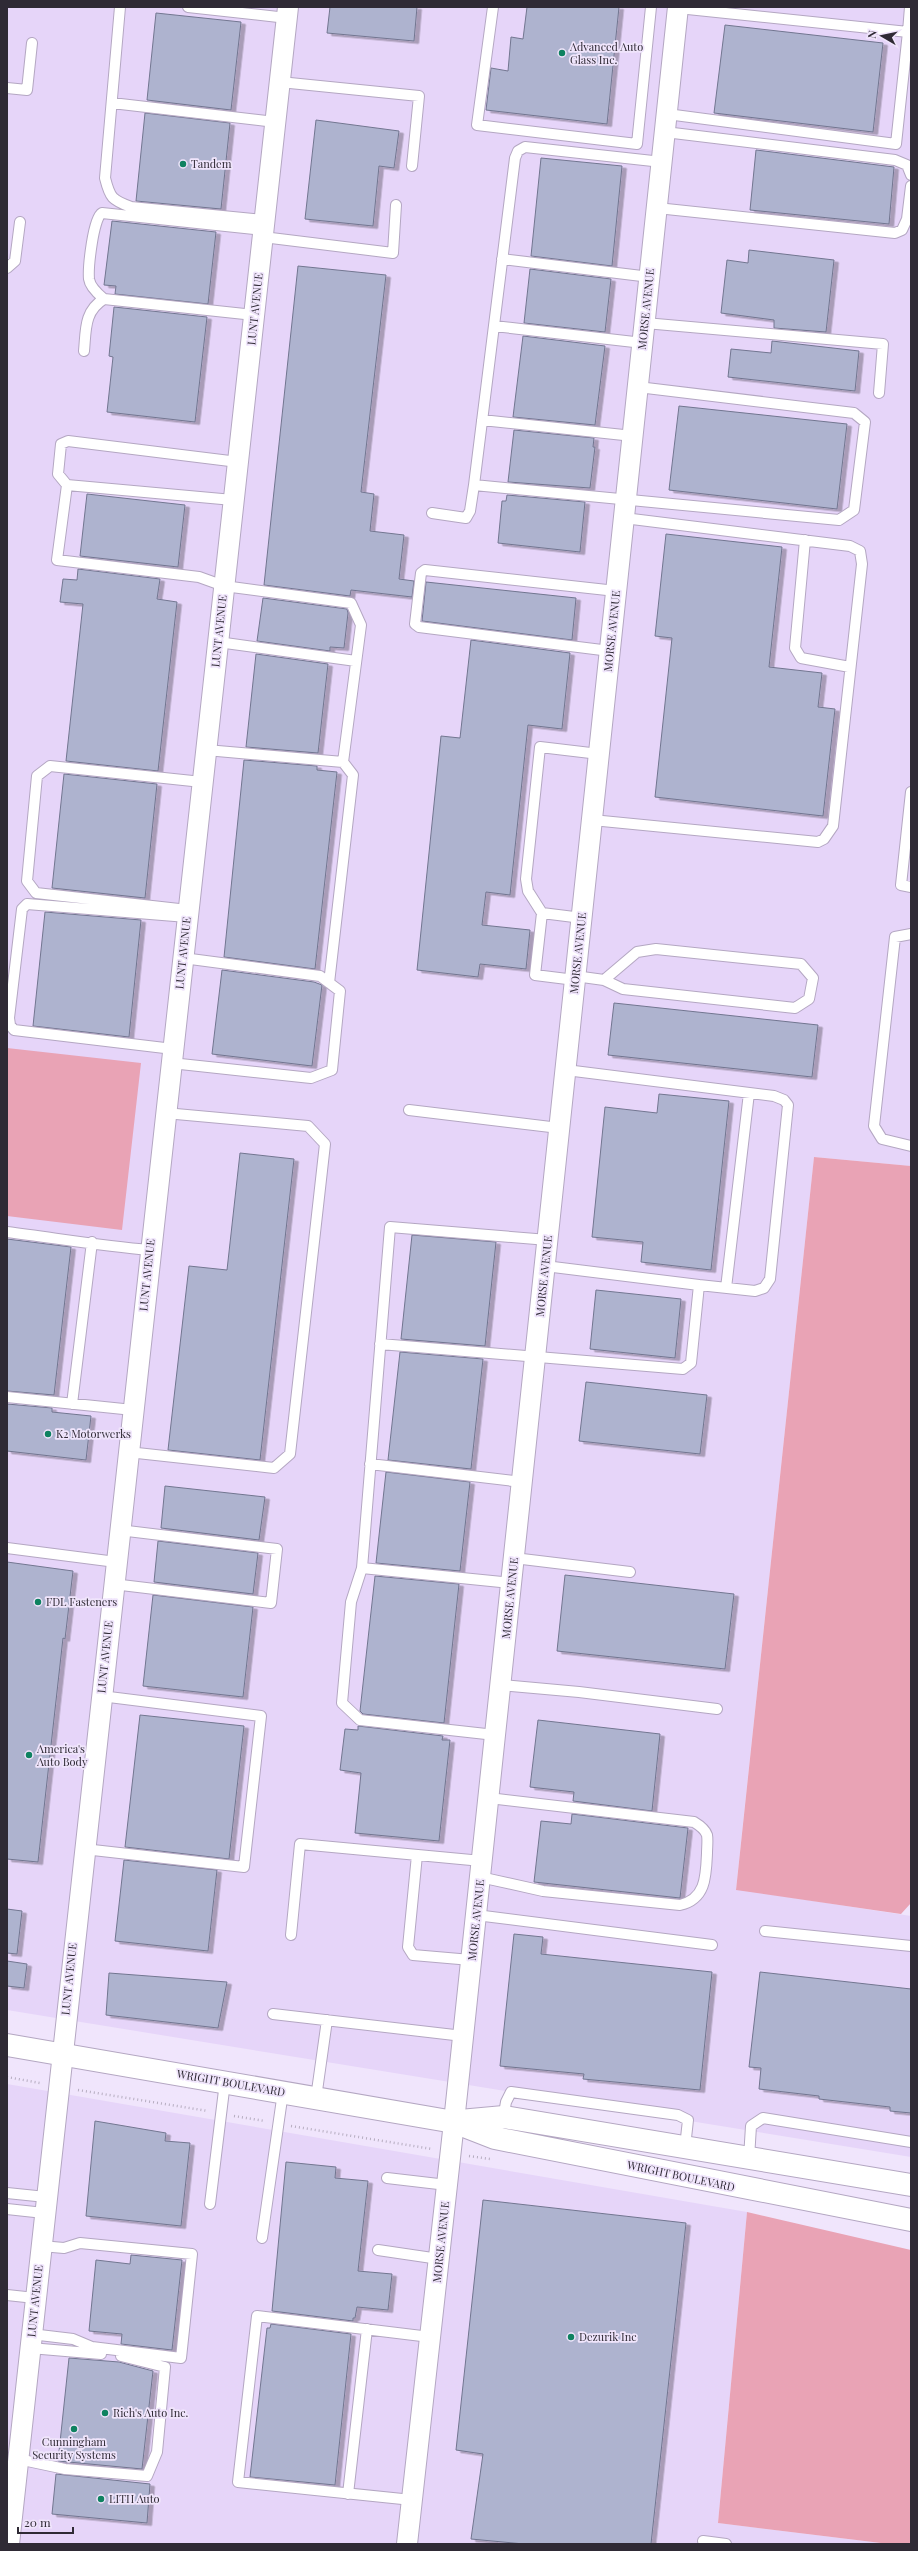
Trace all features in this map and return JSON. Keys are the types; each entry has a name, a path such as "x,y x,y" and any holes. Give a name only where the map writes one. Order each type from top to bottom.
{"street":[{"name":"MORSE AVENUE","path":"407,2544 512,1583 678,7"},
{"name":"LUNT AVENUE","path":"9,2544 14,2467 41,2246 287,12"},
{"name":"WRIGHT BOULEVARD","path":"7,2045 454,2122 501,2138 911,2220"},
{"name":"WRIGHT BOULEVARD","path":"454,2122 504,2117 911,2184"}],"lane":[{"path":"120,7 106,178 109,194 116,202 131,207 393,253 396,205"},
{"path":"188,7 287,12"},
{"path":"493,7 477,125 637,144 651,7"},
{"path":"678,7 751,11 908,32"},
{"path":"666,123 896,144 910,7"},
{"path":"7,88 27,90 32,43"},
{"path":"280,82 419,96 412,166"},
{"path":"112,103 275,122"},
{"path":"666,123 895,160 907,165 911,176"},
{"path":"432,513 466,518 470,511 515,158 518,151 524,147 662,162"},
{"path":"657,208 895,233 902,230 907,219 911,186"},
{"path":"254,315 104,299 95,291 89,280 95,221 102,213 263,229"},
{"path":"7,268 15,261 20,222"},
{"path":"502,259 650,277"},
{"path":"84,351 87,317 94,305 104,299"},
{"path":"645,323 882,344 879,393"},
{"path":"494,326 643,343"},
{"path":"625,509 839,520 854,510 865,422 854,413 638,387"},
{"path":"482,420 633,436"},
{"path":"238,462 68,441 61,444 58,474 66,485 57,560 199,577 224,586 351,603 361,625 343,762 353,775 329,983"},
{"path":"474,484 805,540 850,546 860,551 862,564 833,826 824,839 818,842 592,820"},
{"path":"66,485 233,500"},
{"path":"805,540 795,648 801,658 850,666"},
{"path":"610,651 419,626 415,624 421,573 424,570 616,591"},
{"path":"218,642 356,661"},
{"path":"599,754 540,747 526,879 528,891 542,914 535,975 604,980 623,989 795,1008 809,999 813,978 801,964 656,949 638,952 604,980"},
{"path":"206,750 343,762"},
{"path":"187,913 36,893 27,881 37,776 50,766 202,782"},
{"path":"911,792 901,885 911,886"},
{"path":"183,958 320,976 340,991 332,1070 311,1078 14,1030 10,1025 9,1018 22,909 27,904 35,903 187,913"},
{"path":"542,914 582,918"},
{"path":"911,934 895,937 874,1126 882,1139 911,1146"},
{"path":"545,1266 755,1291 764,1288 770,1279 788,1105 784,1100 774,1096 566,1070"},
{"path":"726,1288 749,1093"},
{"path":"409,1110 559,1128"},
{"path":"128,1452 274,1468 290,1454 325,1144 308,1126 165,1113"},
{"path":"495,1736 360,1720 342,1703 351,1602 362,1568 390,1227 548,1240"},
{"path":"7,1232 92,1242 110,1247 150,1250"},
{"path":"72,1404 92,1242"},
{"path":"380,1344 687,1369 691,1363 699,1285"},
{"path":"7,1397 132,1410"},
{"path":"370,1464 522,1482"},
{"path":"113,1584 271,1603 272,1595 277,1549 119,1530"},
{"path":"7,1548 116,1562"},
{"path":"514,1558 630,1572"},
{"path":"362,1568 512,1583"},
{"path":"500,1685 579,1692 717,1709"},
{"path":"84,1849 244,1867 261,1716 101,1696"},
{"path":"291,1936 300,1844 417,1855 481,1869 543,1891 680,1905 690,1903 698,1897 705,1877 707,1835 703,1828 694,1822 488,1798"},
{"path":"417,1855 408,1947 413,1955 471,1960"},
{"path":"476,1915 712,1945"},
{"path":"764,1931 911,1946"},
{"path":"273,2014 463,2036"},
{"path":"316,2098 327,2020"},
{"path":"210,2204 225,2082"},
{"path":"262,2238 283,2092"},
{"path":"501,2138 506,2102 511,2092 678,2115 688,2120 685,2147"},
{"path":"749,2158 751,2126 763,2118 911,2142"},
{"path":"387,2178 447,2185"},
{"path":"7,2192 45,2205"},
{"path":"7,2209 45,2205"},
{"path":"30,2341 73,2339 92,2348 181,2358 192,2254 80,2243 64,2248 41,2246"},
{"path":"378,2250 439,2258"},
{"path":"7,2295 35,2298"},
{"path":"412,2500 238,2482 256,2316 430,2337"},
{"path":"348,2494 367,2329"},
{"path":"14,2467 65,2469 148,2476 157,2452 165,2367 121,2356 30,2341"},
{"path":"703,2541 726,2544"}],"shaded area":[{"path":"7,7 911,7 911,1166 814,1157 736,1889 911,1916 911,2157 7,2010"},
{"path":"7,1048 141,1063 122,1230 7,1216"},
{"path":"814,1157 911,1166 911,1903 901,1914 736,1890"},
{"path":"7,2084 747,2212 718,2523 889,2544 7,2544"},
{"path":"747,2212 911,2250 911,2544 889,2544 718,2523"}],"building":[{"path":"330,7 417,7 414,41 327,33"},
{"name":"Advanced Auto Glass Inc.","path":"527,7 619,7 607,124 486,110 491,68 508,71 511,37 523,39"},
{"path":"156,13 241,22 231,110 147,100"},
{"path":"725,25 883,43 873,132 714,113"},
{"name":"Tandem","path":"145,113 230,123 221,209 136,201"},
{"path":"316,120 399,131 394,168 379,166 373,226 305,219"},
{"path":"756,150 894,167 889,224 750,210"},
{"path":"541,158 622,166 612,266 531,256"},
{"path":"112,221 216,232 208,304 115,294 116,286 104,285"},
{"path":"749,250 834,260 826,332 774,328 774,320 721,313 727,260 748,263"},
{"path":"298,266 386,275 361,492 374,494 370,531 404,535 399,579 414,581 412,597 351,590 350,596 264,585"},
{"path":"530,269 611,279 605,332 524,323"},
{"path":"114,307 207,317 195,422 107,412 113,357 109,356"},
{"path":"523,336 605,346 595,425 513,417"},
{"path":"772,341 859,351 855,391 728,377 731,349 771,353"},
{"path":"679,406 847,424 837,509 669,490"},
{"path":"514,430 594,438 593,447 595,447 590,488 508,482"},
{"path":"87,494 185,505 178,567 80,556"},
{"path":"507,495 585,502 580,552 498,543 502,501 506,501"},
{"path":"666,534 782,547 769,667 822,673 818,707 835,709 823,816 655,797 672,638 655,636"},
{"path":"78,569 160,579 157,599 177,602 158,771 66,761 83,604 60,602 63,579 77,580"},
{"path":"426,582 576,598 572,640 422,621"},
{"path":"263,598 347,609 348,613 344,648 330,647 330,651 257,641"},
{"path":"471,640 570,653 562,729 528,725 510,895 486,892 482,925 530,930 526,969 480,964 478,977 417,970 441,736 460,738"},
{"path":"256,654 328,664 318,753 246,747"},
{"path":"244,760 317,766 317,770 337,772 315,969 224,957"},
{"path":"64,774 157,784 145,898 52,888"},
{"path":"45,912 141,920 129,1037 33,1026"},
{"path":"222,970 314,982 322,985 312,1066 212,1054"},
{"path":"614,1003 818,1025 812,1077 608,1055"},
{"path":"659,1094 729,1101 711,1270 641,1262 643,1242 592,1237 605,1107 657,1113"},
{"path":"240,1153 294,1159 260,1460 168,1450 189,1266 227,1270"},
{"path":"412,1235 496,1242 485,1346 401,1339"},
{"path":"7,1239 71,1247 54,1395 7,1391"},
{"path":"596,1290 681,1299 675,1358 590,1349"},
{"path":"400,1352 483,1359 471,1469 388,1460"},
{"path":"586,1382 707,1395 700,1454 579,1441"},
{"name":"K2 Motorwerks","path":"7,1404 52,1408 52,1412 91,1416 86,1460 7,1451"},
{"path":"386,1472 470,1482 460,1571 376,1563"},
{"path":"165,1486 265,1497 259,1540 161,1528"},
{"path":"158,1541 258,1553 253,1594 154,1582"},
{"path":"7,1562 73,1571 65,1639 63,1638 38,1862 7,1859"},
{"path":"565,1575 734,1594 725,1669 557,1651"},
{"path":"375,1576 459,1584 444,1723 363,1714 360,1711"},
{"path":"153,1595 253,1607 243,1697 143,1686"},
{"path":"140,1715 244,1726 229,1859 125,1847"},
{"path":"538,1720 660,1734 652,1811 573,1801 574,1792 530,1787"},
{"path":"358,1726 443,1736 442,1740 450,1740 439,1841 355,1833 361,1773 340,1770 345,1729 358,1730"},
{"path":"572,1814 688,1828 680,1898 534,1882 541,1821 571,1824"},
{"path":"124,1860 217,1870 208,1951 115,1941"},
{"path":"7,1909 22,1911 17,1954 7,1953"},
{"path":"514,1934 543,1937 541,1954 712,1972 700,2090 583,2079 584,2074 500,2066"},
{"path":"7,1961 27,1964 24,1988 7,1986"},
{"path":"760,1972 911,1989 911,2113 890,2111 890,2107 819,2099 819,2096 759,2089 761,2068 749,2067"},
{"path":"109,1973 227,1982 218,2028 106,2015"},
{"path":"95,2121 166,2133 165,2141 190,2143 181,2226 86,2216"},
{"path":"286,2162 336,2167 335,2178 368,2181 358,2271 392,2274 388,2310 357,2307 353,2321 272,2311"},
{"name":"Dezurik Inc","path":"483,2200 686,2223 651,2544 524,2544 471,2539 483,2454 456,2450"},
{"path":"131,2255 182,2260 172,2350 121,2344 122,2334 89,2331 96,2260 130,2264"},
{"path":"271,2324 351,2334 335,2485 250,2477 267,2328 270,2328"},
{"name":"Rich's Auto Inc.","path":"69,2358 119,2362 153,2371 142,2469 58,2461"},
{"name":"LITH Auto","path":"56,2474 150,2484 147,2523 52,2514"}],"place":[{"name":"Advanced Auto Glass Inc.","path":"562,53"},
{"name":"Tandem","path":"183,164"},
{"name":"K2 Motorwerks","path":"48,1434"},
{"name":"FDL Fasteners","path":"38,1602"},
{"name":"America's Auto Body","path":"29,1755"},
{"name":"Dezurik Inc","path":"571,2337"},
{"name":"Rich's Auto Inc.","path":"105,2413"},
{"name":"Cunningham Security Systems","path":"74,2429"},
{"name":"LITH Auto","path":"101,2499"}]}
